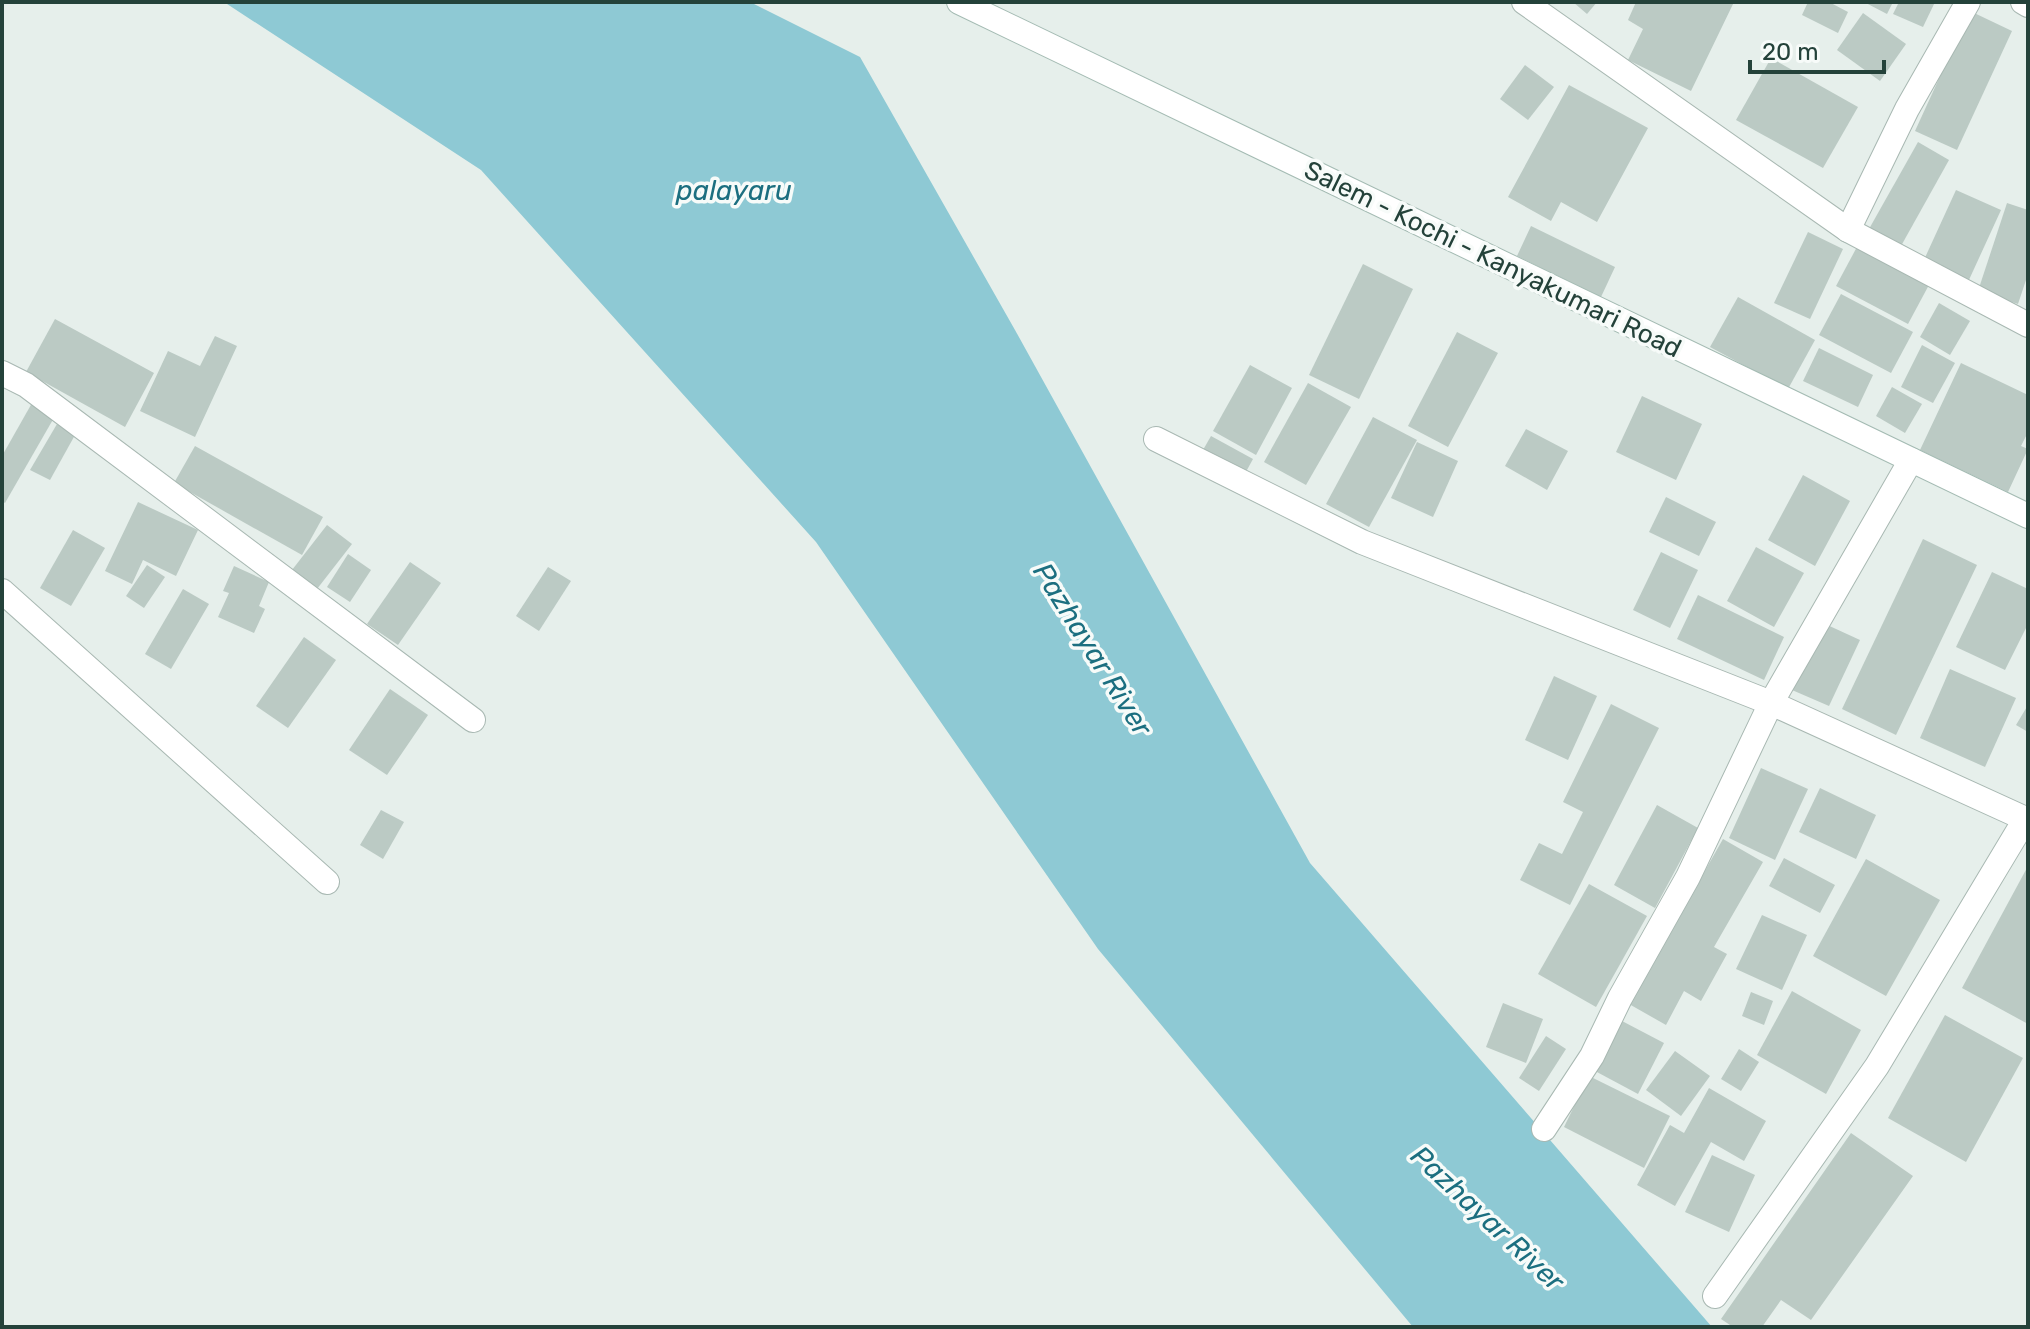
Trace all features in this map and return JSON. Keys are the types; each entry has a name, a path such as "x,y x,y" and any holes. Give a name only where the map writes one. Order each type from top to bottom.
{"street":[{"name":"Salem - Kochi - Kanyakumari Road","path":"959,2 2028,516"},
{"path":"1524,2 1848,230 2028,325"},
{"path":"1848,230 1907,109 1968,2"},
{"path":"2023,2 2028,5"},
{"path":"2,373 26,385 473,720"},
{"path":"1156,439 1362,542 1771,703 2027,819 1877,1066 1715,1296"},
{"path":"1544,1129 1592,1056 1620,998 1688,877 1771,703 1911,460"},
{"path":"2,591 327,882"}],"water":[{"name":"palayaru","path":"224,2 750,2 860,57 1310,863 1712,1327 1413,1327 1098,949 816,542 481,170"}],"building":[{"path":"1573,2 1597,2 1587,14"},
{"path":"1636,2 1734,2 1691,91 1628,60 1643,29 1628,20"},
{"path":"1808,2 1829,2 1848,12 1838,33 1802,15"},
{"path":"1864,2 1893,2 1887,14"},
{"path":"1899,2 1935,2 1923,27 1893,14"},
{"path":"1970,11 2012,31 1957,150 1915,131"},
{"path":"1863,13 1906,44 1880,81 1837,50"},
{"path":"1771,58 1858,107 1823,168 1736,120"},
{"path":"1525,65 1554,87 1528,120 1500,99"},
{"path":"1569,85 1648,128 1597,222 1561,202 1551,221 1508,197"},
{"path":"1918,142 1949,160 1901,246 1869,229"},
{"path":"1956,190 2001,210 1968,282 1923,262"},
{"path":"2007,203 2028,210 2028,274 2018,304 1978,291"},
{"path":"1531,226 1615,267 1601,297 1517,256"},
{"path":"1808,232 1843,249 1810,319 1774,303"},
{"path":"1858,245 1930,283 1908,324 1836,286"},
{"path":"1363,264 1413,289 1359,399 1309,375"},
{"path":"1841,294 1913,332 1891,373 1819,335"},
{"path":"1738,297 1815,340 1788,389 1710,347"},
{"path":"1939,303 1970,321 1950,355 1920,337"},
{"path":"55,319 154,373 125,427 26,372"},
{"path":"1457,332 1498,353 1448,447 1408,426"},
{"path":"215,336 237,346 195,437 140,411 168,351 200,366"},
{"path":"1922,345 1955,363 1933,403 1901,387"},
{"path":"1819,348 1873,375 1858,407 1803,381"},
{"path":"1961,363 2028,395 2028,432 2021,446 2028,449 2008,492 1920,450"},
{"path":"1250,365 1292,388 1256,455 1213,431"},
{"path":"1308,383 1351,407 1306,485 1264,462"},
{"path":"1892,387 1922,404 1905,433 1876,416"},
{"path":"1642,396 1702,424 1676,480 1616,452"},
{"path":"32,403 55,416 5,503 2,501 2,456"},
{"path":"1373,417 1417,440 1369,527 1326,504"},
{"path":"57,424 75,435 50,480 30,470"},
{"path":"1526,429 1568,451 1547,490 1505,466"},
{"path":"1211,436 1253,459 1242,479 1199,457"},
{"path":"1417,442 1458,461 1433,517 1391,498"},
{"path":"195,446 323,517 302,555 174,483"},
{"path":"1803,475 1850,501 1815,566 1768,540"},
{"path":"1666,497 1716,522 1699,556 1649,532"},
{"path":"138,502 198,530 176,576 143,560 132,584 105,571"},
{"path":"327,525 352,544 317,589 292,570"},
{"path":"73,530 105,548 71,606 40,588"},
{"path":"1923,539 1977,565 1896,735 1842,709"},
{"path":"1756,547 1804,573 1774,627 1727,601"},
{"path":"1661,552 1698,570 1670,628 1633,610"},
{"path":"348,554 371,570 350,602 327,587"},
{"path":"410,562 441,583 398,645 367,624"},
{"path":"147,565 165,577 144,608 126,596"},
{"path":"234,566 269,582 259,606 265,609 254,633 218,617 229,593 223,591"},
{"path":"548,567 571,581 539,631 516,616"},
{"path":"1992,572 2028,589 2028,624 2005,670 1956,647"},
{"path":"183,589 209,604 171,669 145,654"},
{"path":"1698,595 1784,637 1764,680 1677,639"},
{"path":"1823,623 1860,640 1829,706 1792,690"},
{"path":"304,637 336,660 288,728 256,706"},
{"path":"1950,669 2016,698 1985,767 1920,738"},
{"path":"1554,676 1597,696 1568,760 1525,740"},
{"path":"390,689 428,715 387,775 349,750"},
{"path":"1611,704 1659,728 1570,905 1520,880 1539,843 1562,854 1583,812 1563,802"},
{"path":"2028,705 2028,732 2016,725"},
{"path":"1761,768 1808,789 1775,860 1729,838"},
{"path":"1820,788 1876,815 1856,859 1799,832"},
{"path":"1657,805 1698,828 1655,908 1614,885"},
{"path":"381,810 404,822 383,859 360,845"},
{"path":"1723,839 1763,862 1714,947 1727,954 1701,1001 1684,991 1666,1025 1629,1004"},
{"path":"1784,858 1835,885 1820,913 1769,886"},
{"path":"1866,859 1940,900 1886,996 1813,956"},
{"path":"2028,866 2028,1024 1962,988"},
{"path":"1589,884 1647,916 1596,1007 1538,974"},
{"path":"1762,915 1807,935 1782,990 1736,969"},
{"path":"1792,991 1861,1030 1826,1094 1757,1055"},
{"path":"1751,992 1773,1001 1764,1025 1742,1016"},
{"path":"1503,1003 1543,1019 1526,1063 1486,1047"},
{"path":"1945,1015 2023,1058 1966,1162 1888,1118"},
{"path":"1622,1021 1664,1043 1638,1094 1595,1071"},
{"path":"1546,1036 1566,1049 1539,1091 1519,1078"},
{"path":"1739,1049 1759,1062 1741,1091 1721,1079"},
{"path":"1675,1051 1710,1076 1681,1116 1646,1090"},
{"path":"1589,1076 1670,1116 1644,1168 1564,1127"},
{"path":"1709,1088 1766,1121 1744,1161 1711,1142 1675,1206 1637,1185 1670,1125 1684,1133"},
{"path":"1851,1133 1913,1176 1811,1320 1781,1300 1762,1327 1733,1327 1721,1319"},
{"path":"1712,1155 1755,1175 1729,1232 1685,1212"}],"water label":[{"name":"Pazhayar River","path":"1093,649"},
{"name":"Pazhayar River","path":"1488,1218"}]}
